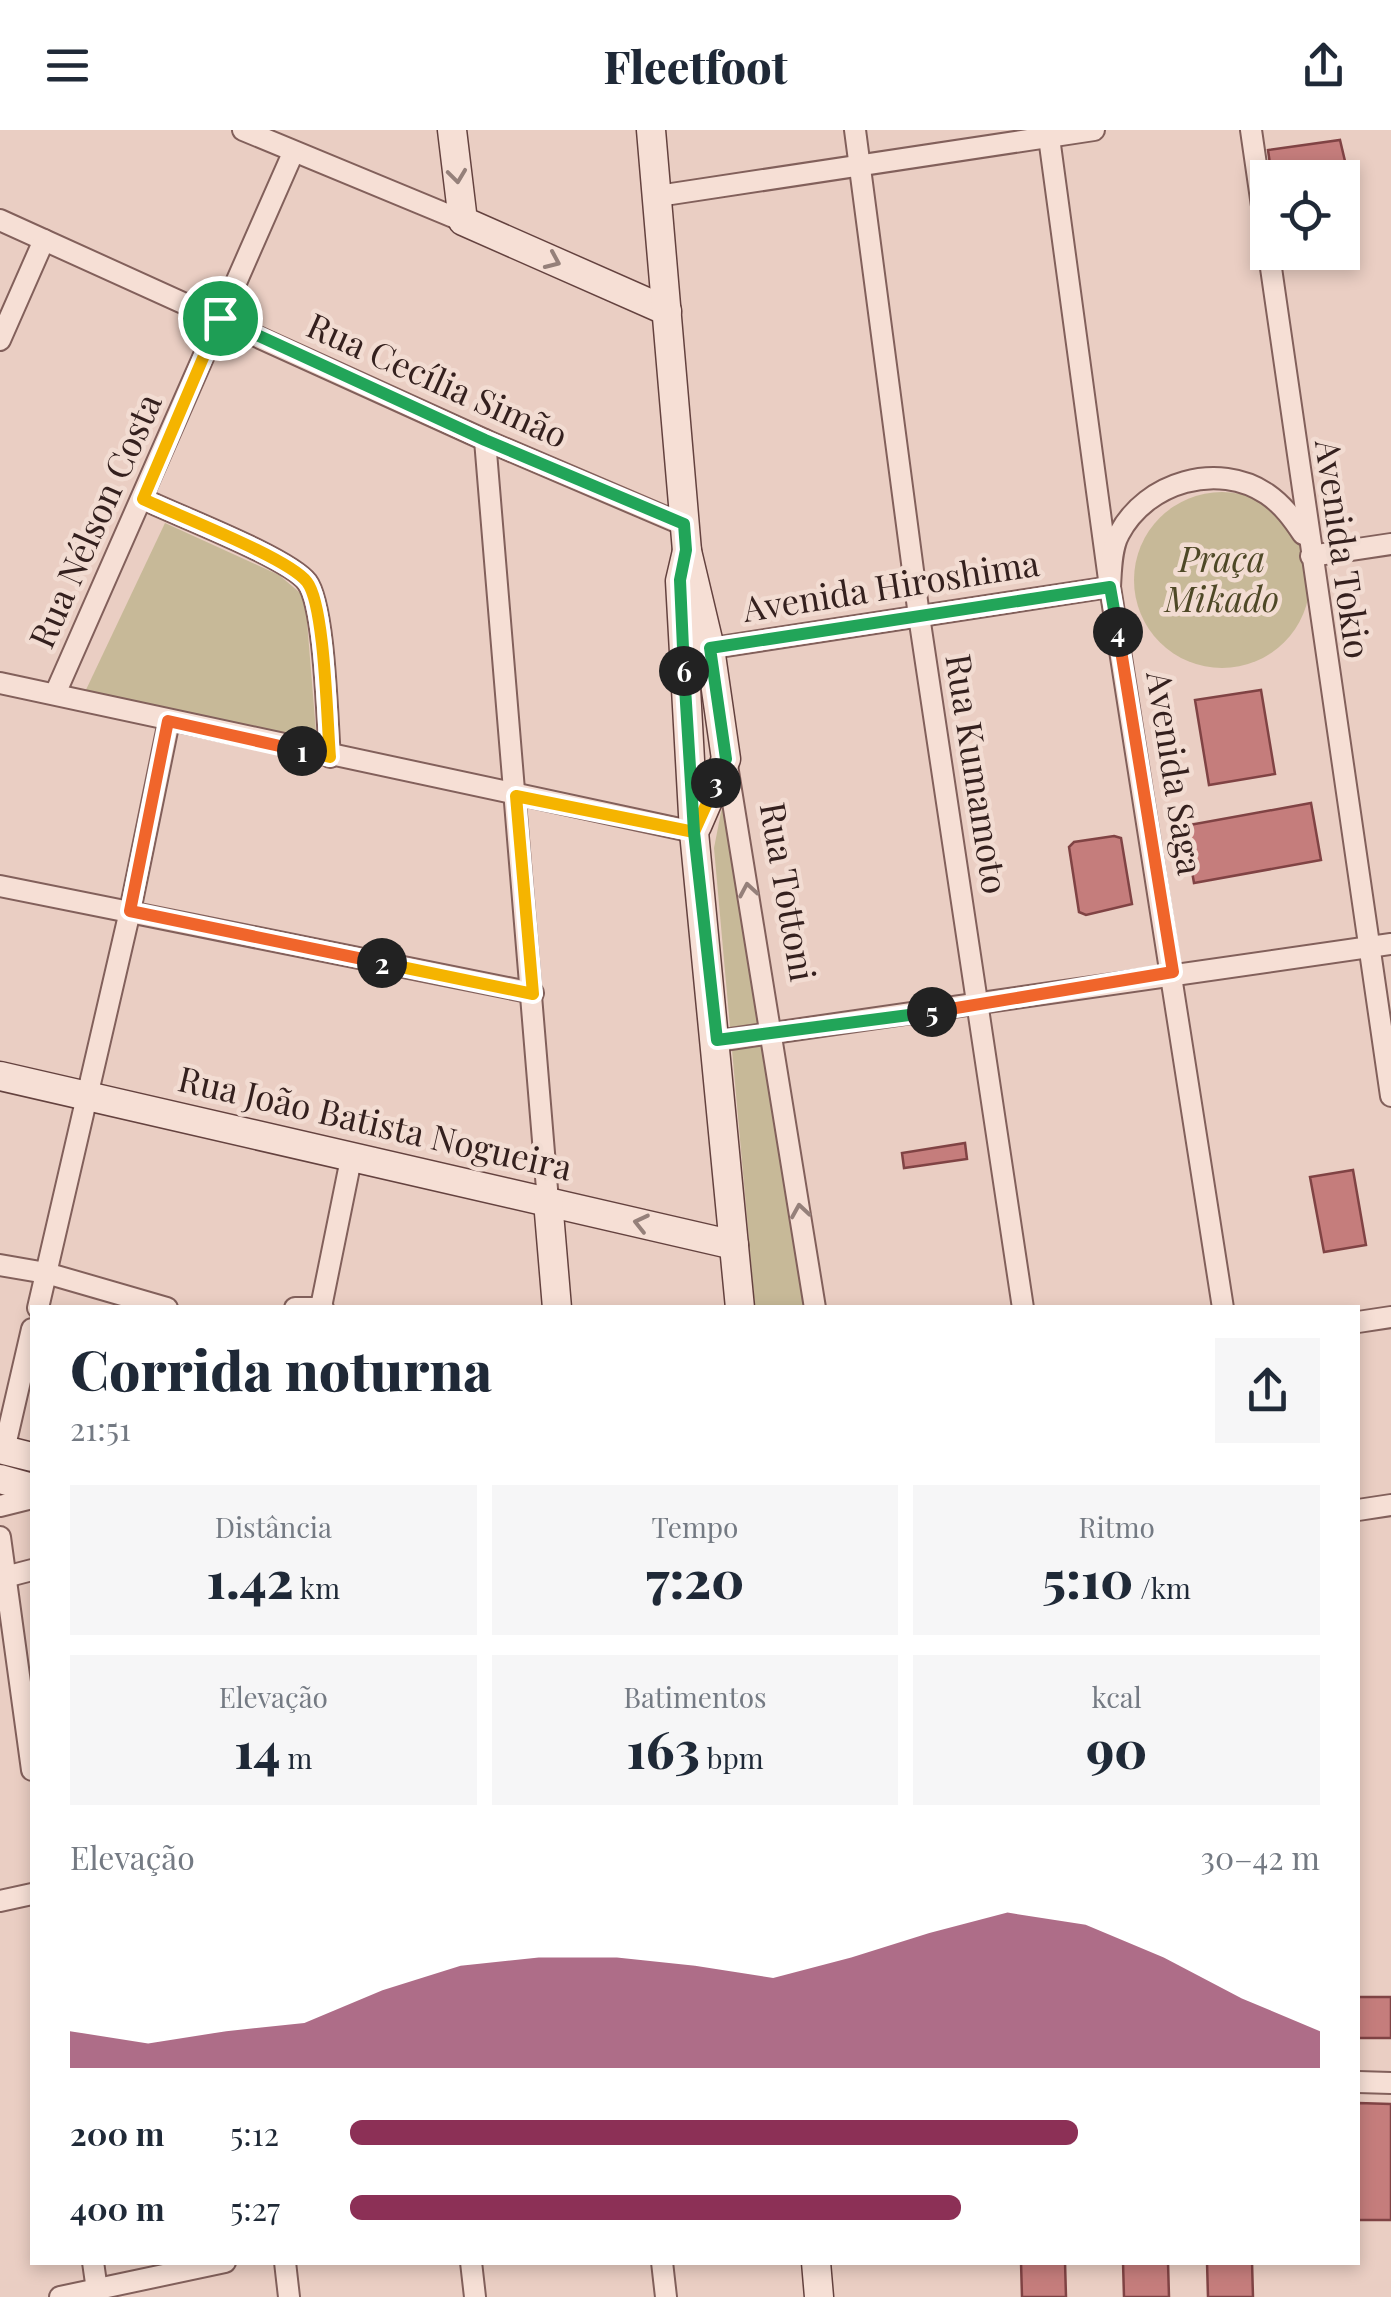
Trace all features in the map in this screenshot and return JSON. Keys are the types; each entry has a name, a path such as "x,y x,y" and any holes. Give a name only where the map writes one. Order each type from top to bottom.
{"street":[{"path":"243,130 667,311"},
{"path":"452,130 463,222"},
{"name":"Rua Tottoni","path":"651,130 696,650 694,832 740,1305"},
{"name":"Rua Kumamoto","path":"855,130 919,616 1023,1305"},
{"path":"658,196 1048,133 1094,130"},
{"name":"Avenida Tokio","path":"1250,130 1391,1096"},
{"name":"Avenida Saga","path":"1048,133 1110,587 1173,972 1222,1305"},
{"name":"Rua Nélson Costa","path":"54,694 294,154"},
{"name":"Rua Cecília Simão","path":"0,220 485,440 685,538"},
{"path":"0,340 44,240"},
{"path":"485,440 558,1305"},
{"path":"1110,587 1118,536 1139,506 1169,486 1187,482 1232,480 1266,493 1293,517 1309,547 1391,544"},
{"path":"143,499 276,562 307,581 316,606 330,757"},
{"name":"Avenida Hiroshima","path":"696,650 1110,587"},
{"name":"Rua Tottoni","path":"696,650 726,759 815,1305"},
{"path":"0,684 694,832 726,759"},
{"path":"39,1305 130,911 168,721"},
{"path":"0,886 533,994"},
{"path":"717,1040 772,1036 1173,972 1391,944"},
{"name":"Rua João Batista Nogueira","path":"0,1076 734,1246"},
{"path":"322,1305 352,1160"},
{"path":"0,1265 46,1273 157,1305"},
{"path":"1360,1322 1391,1317"},
{"path":"30,1336 2,1449 30,1456"},
{"path":"0,1479 30,1487"},
{"path":"0,1506 30,1498"},
{"path":"1360,1510 1391,1505"},
{"path":"0,1536 9,1576 30,1753"},
{"path":"9,1576 30,1571"},
{"path":"0,1901 30,1894"},
{"path":"1360,2082 1391,2083"},
{"path":"94,2265 97,2294"},
{"path":"60,2297 97,2294 213,2265"},
{"path":"284,2265 289,2297"},
{"path":"470,2265 475,2297"},
{"path":"662,2265 666,2297"},
{"path":"816,2265 819,2297"}],"green space":[{"name":"Praça Mikado","path":"1222,492 1256,499 1284,518 1303,546 1310,580 1303,614 1284,642 1256,661 1222,668 1188,661 1160,642 1141,614 1134,580 1141,546 1160,518 1188,499"},
{"path":"165,523 279,575 305,597 317,744 84,694"},
{"path":"723,802 807,1305 755,1305 714,848"}],"building":[{"path":"1340,140 1345,160 1269,160 1268,150"},
{"path":"1261,690 1275,774 1209,785 1195,700"},
{"path":"1311,803 1321,860 1194,883 1184,826"},
{"path":"1121,838 1132,904 1086,915 1079,912 1069,847 1074,842"},
{"path":"965,1143 967,1159 904,1168 902,1153"},
{"path":"1353,1170 1366,1245 1324,1252 1310,1177"},
{"path":"1360,1997 1391,1997 1391,2038 1360,2038"},
{"path":"1360,2103 1391,2104 1391,2220 1360,2220"},
{"path":"1021,2265 1065,2265 1066,2297 1022,2297"},
{"path":"1123,2265 1168,2265 1169,2297 1124,2297"},
{"path":"1207,2265 1252,2265 1253,2297 1208,2297"}],"route":[{"path":"220,318 143,499 276,562 307,581 316,606 330,757 168,721 130,911 533,994 516,796 694,832 726,759 710,648 1110,587 1173,972 772,1036 717,1040 694,832 680,580 686,550 684,524 485,440 220,318"}]}
